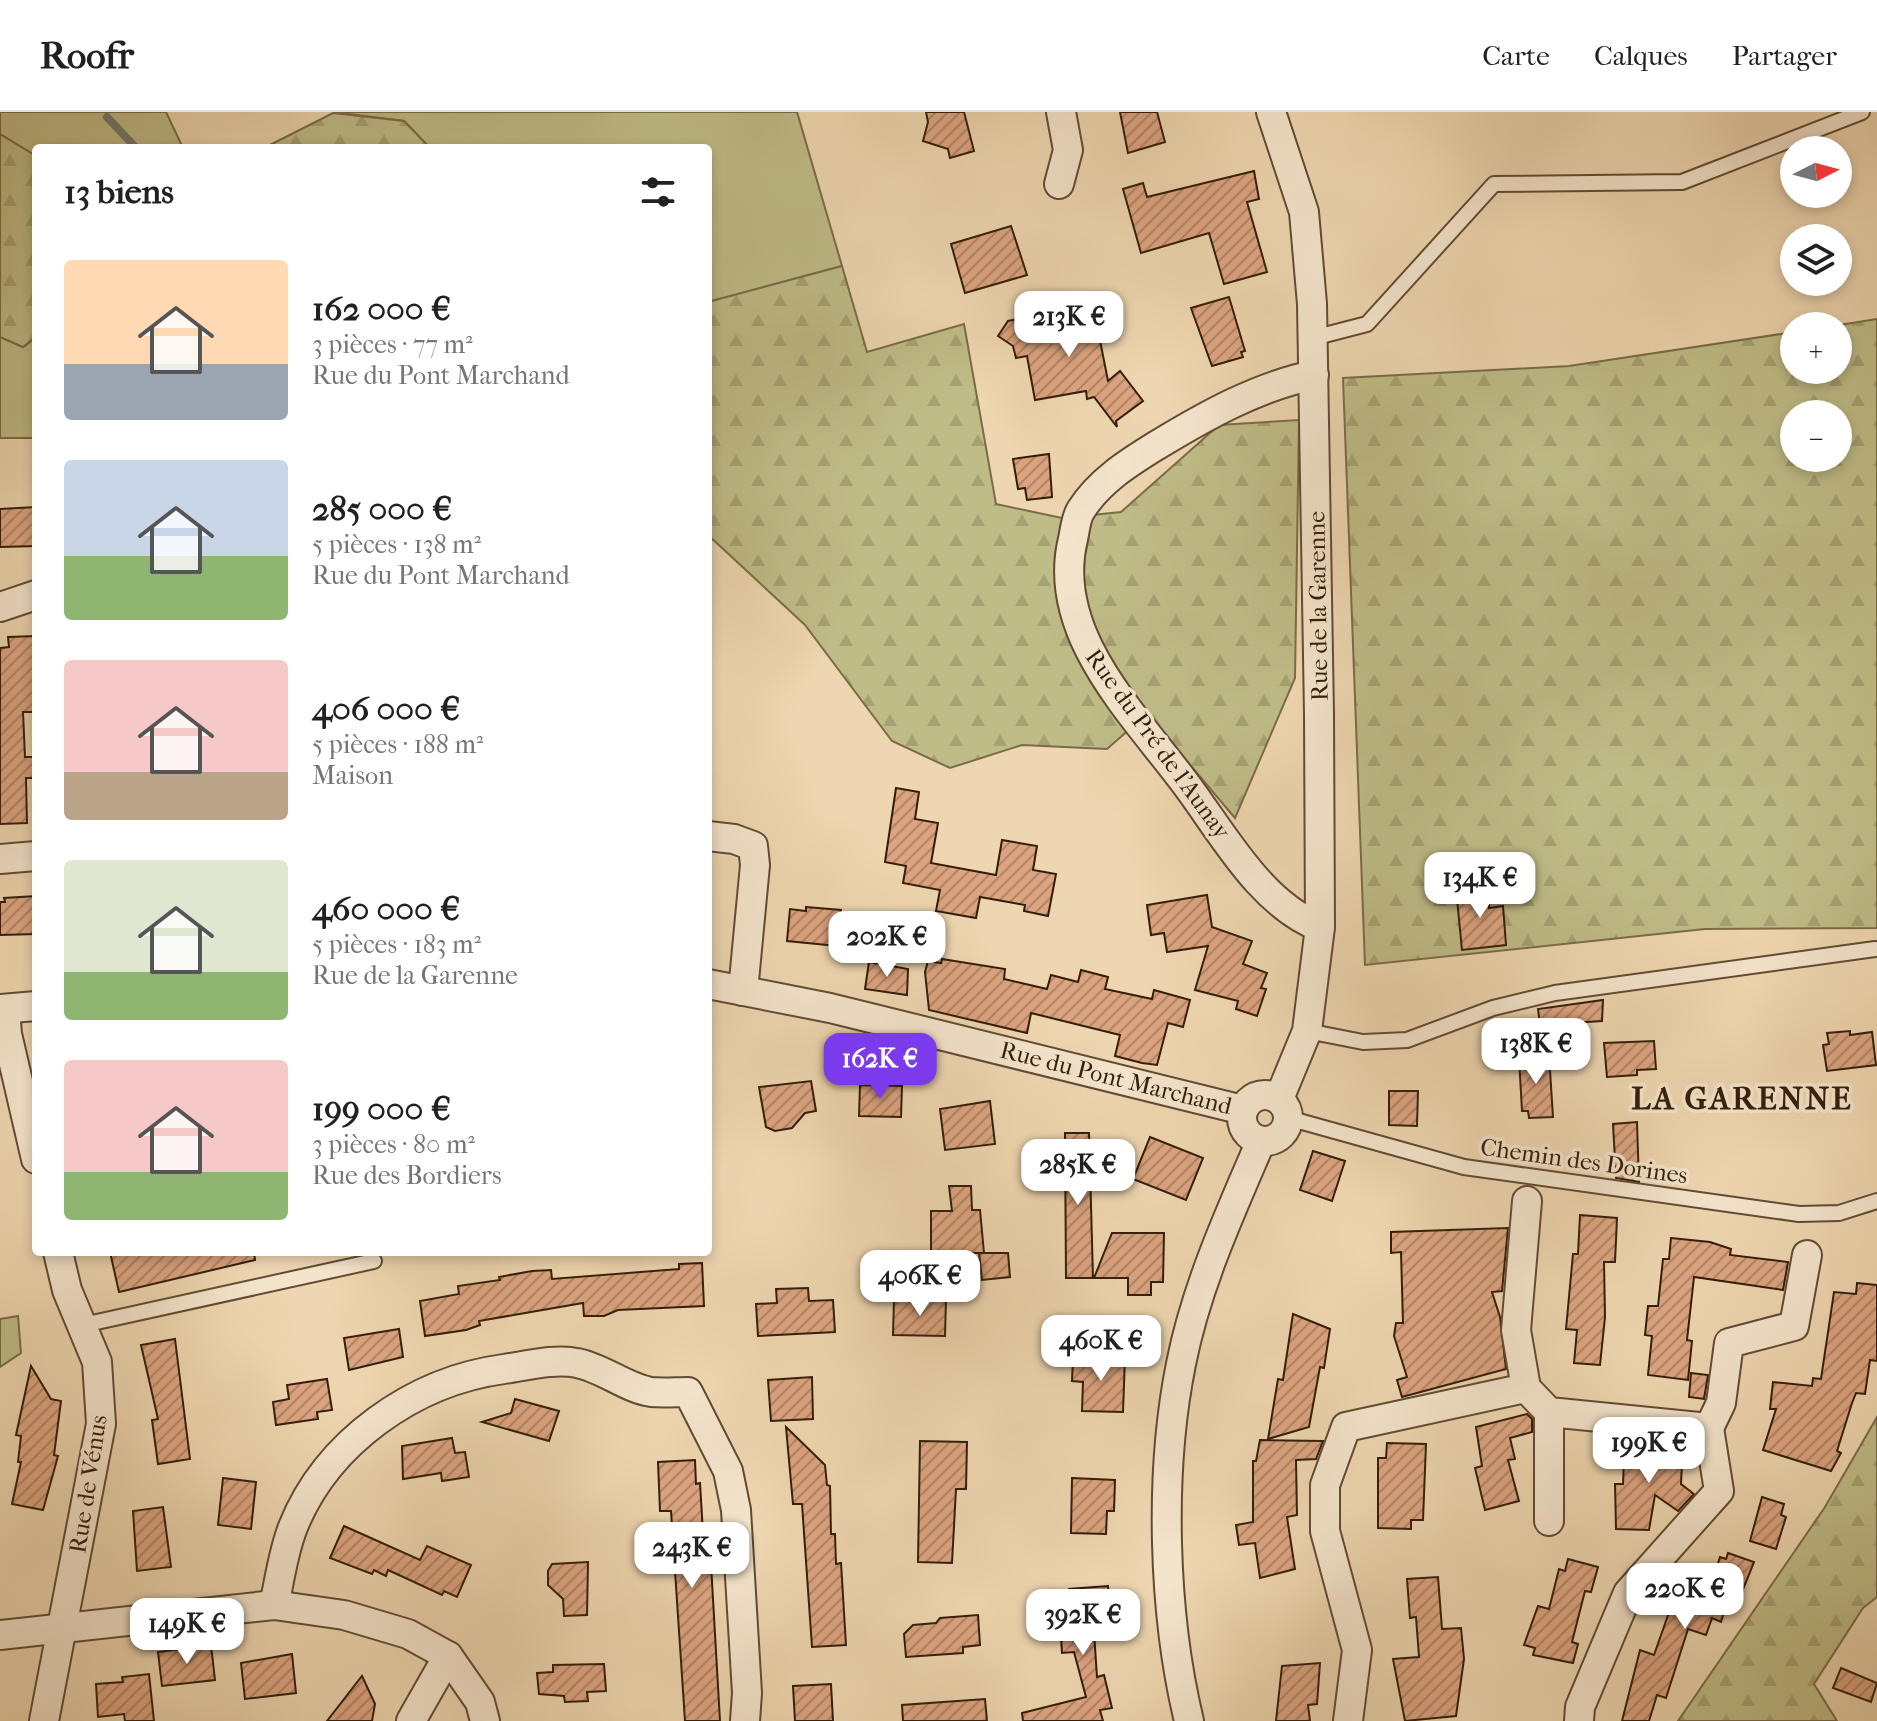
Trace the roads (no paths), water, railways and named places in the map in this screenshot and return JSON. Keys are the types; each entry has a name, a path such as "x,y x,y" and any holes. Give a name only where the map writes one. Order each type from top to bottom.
{"street":[{"path":"1059,184 1068,150 1061,112"},
{"name":"Rue de la Garenne","path":"1189,1721 1173,1618 1169,1539 1169,1460 1181,1364 1204,1280 1261,1141 1280,1136 1284,1109 1307,1031 1320,927 1313,338 1304,212 1271,112"},
{"name":"Rue du Pré de l'Aunay","path":"1314,375 1291,379 1203,417 1115,472 1079,511 1068,559 1071,607 1084,641 1117,691 1255,875 1297,918 1320,927"},
{"path":"0,607 32,596"},
{"path":"712,836 734,839 753,846 755,865 743,991"},
{"path":"0,859 32,856"},
{"name":"Rue du Pont Marchand","path":"712,985 830,1008 1243,1110"},
{"path":"32,1006 2,1009 32,1142"},
{"path":"1261,1141 1245,1130 1243,1110 1259,1096 1284,1109"},
{"path":"1527,1201 1516,1330 1526,1388 1549,1412 1709,1428"},
{"path":"1579,1721 1580,1707 1628,1593 1719,1491 1709,1428 1721,1403 1729,1343 1794,1326 1807,1255"},
{"name":"Rue de Vénus","path":"44,1721 101,1424 97,1362 67,1290 59,1256"},
{"path":"274,1605 290,1537 311,1493 326,1471 370,1426 421,1393 464,1377 520,1367 576,1362 649,1392 688,1392 728,1471 736,1510 745,1721"},
{"path":"1348,1721 1357,1650 1325,1531 1325,1485 1346,1427 1526,1388"},
{"path":"1549,1412 1549,1521"},
{"path":"0,1635 274,1605 374,1622 408,1634 448,1656 480,1702 485,1721"},
{"path":"411,1721 448,1656"}],"lane":[{"path":"1313,338 1367,324 1494,184 1682,182 1862,112"},
{"path":"1307,1031 1363,1042 1407,1040 1493,1008 1555,993 1875,949"},
{"name":"Chemin des Dorines","path":"1284,1109 1423,1157 1496,1171 1799,1214 1839,1213 1877,1201"},
{"path":"83,1325 374,1261"}],"waterway":[{"path":"107,117 132,144"}],"district":[{"name":"LA GARENNE","path":"1742,1098"}]}
